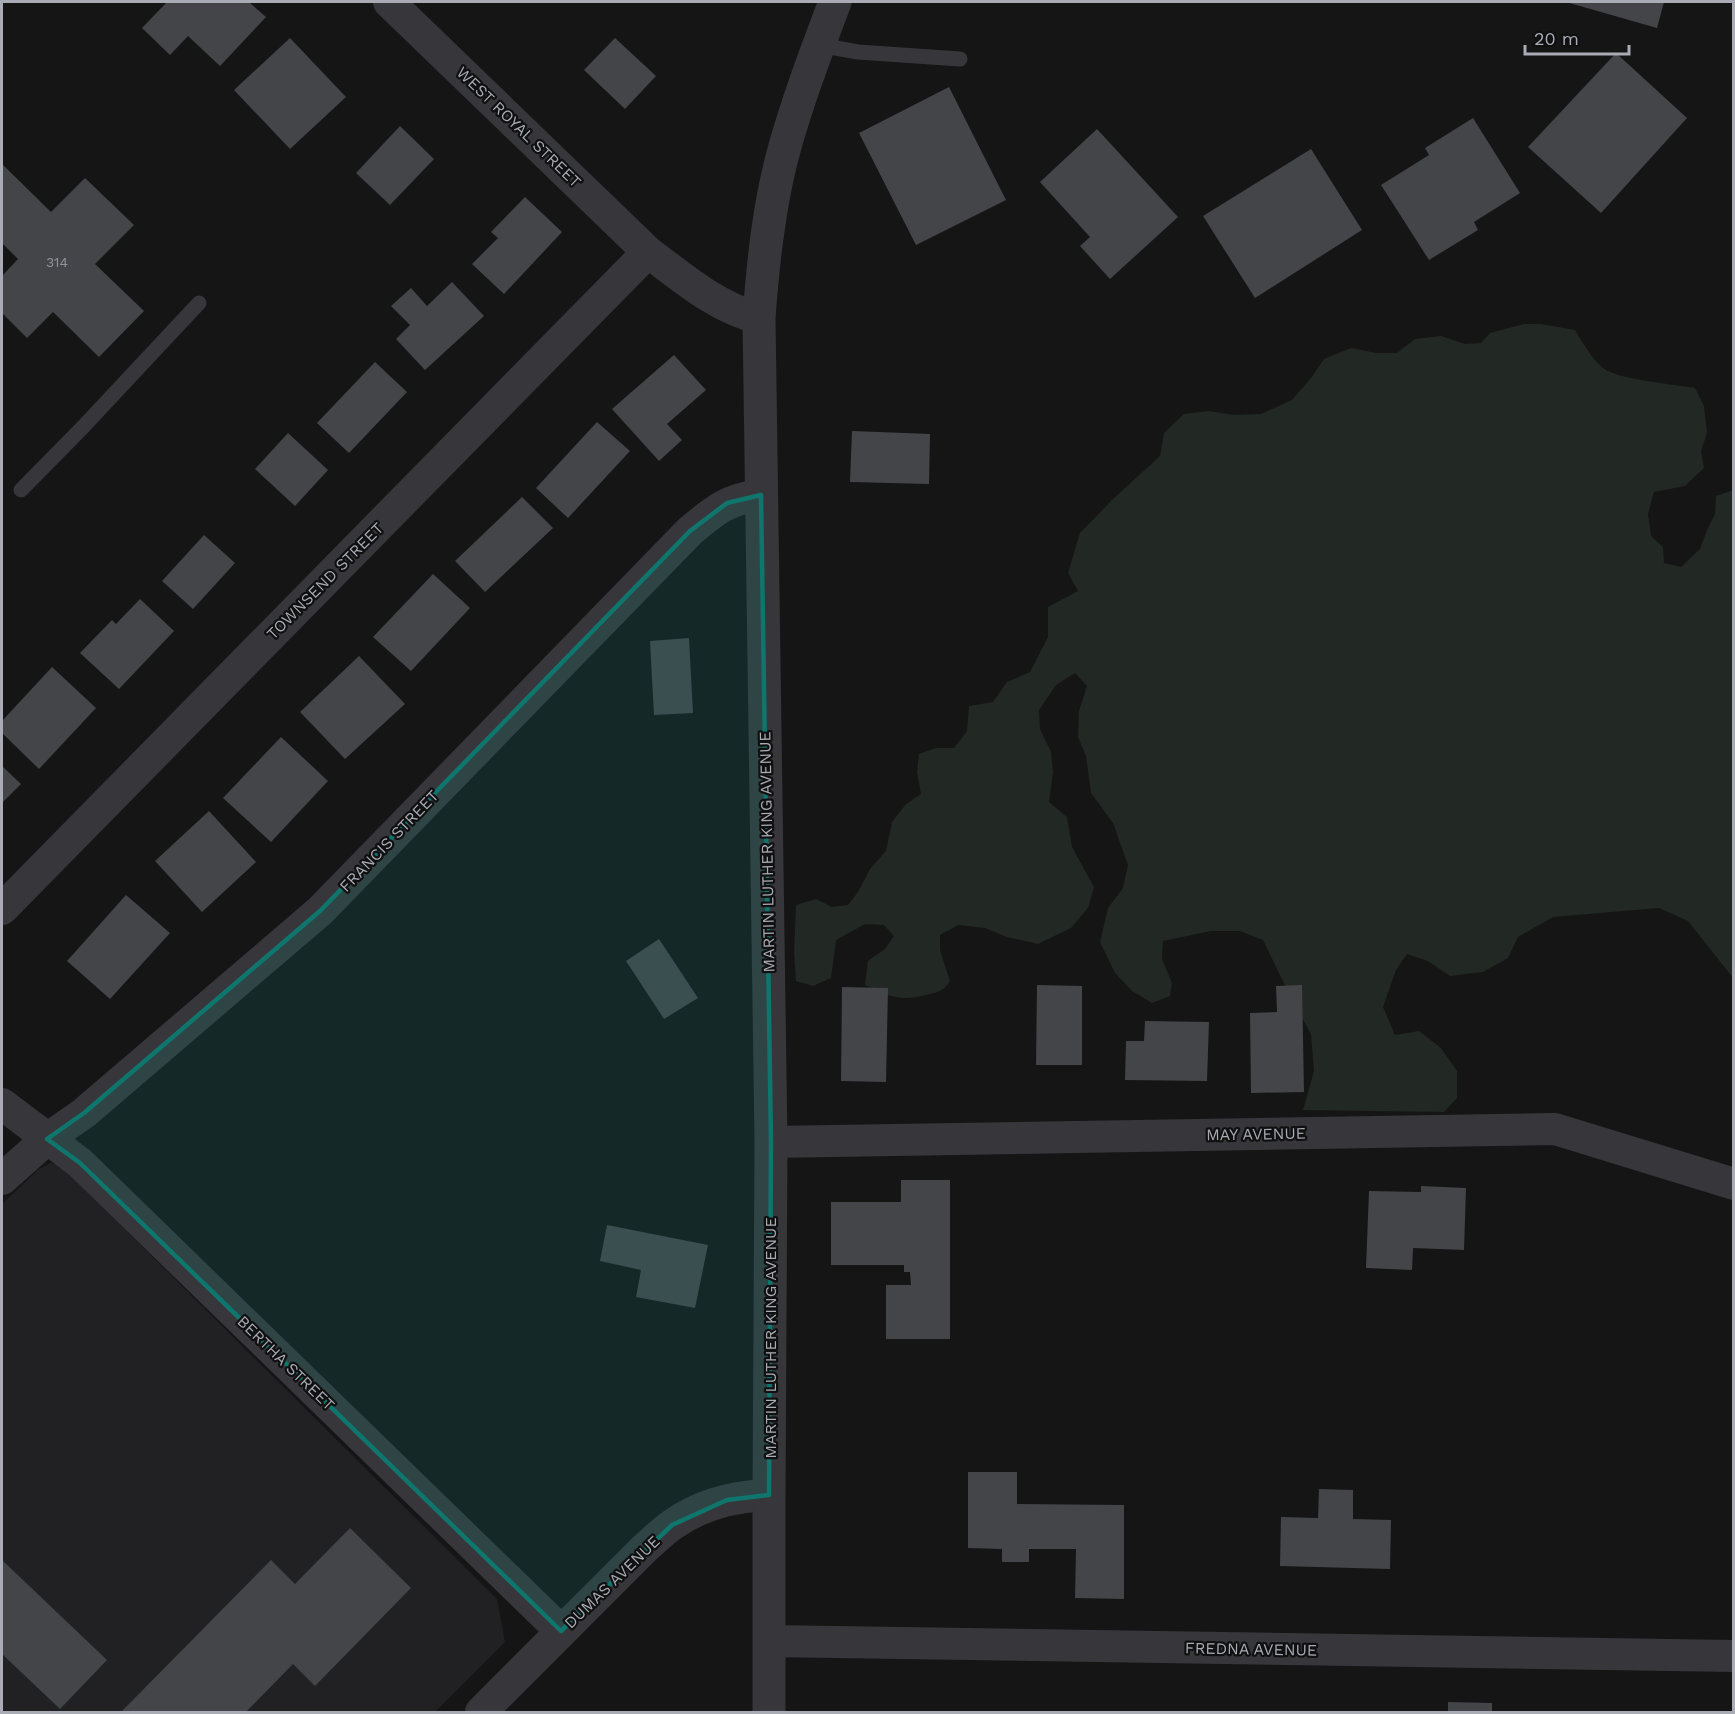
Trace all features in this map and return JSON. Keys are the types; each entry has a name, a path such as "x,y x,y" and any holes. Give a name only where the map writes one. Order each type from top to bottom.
{"street":[{"name":"WEST ROYAL STREET","path":"389,2 648,252 726,307 741,314 759,318"},
{"name":"MARTIN LUTHER KING AVENUE","path":"769,1713 771,1142 759,318 763,268 783,152 798,103 836,2"},
{"name":"TOWNSEND STREET","path":"2,909 648,252"},
{"name":"FRANCIS STREET","path":"2,1179 47,1139 84,1113 321,911 690,531 727,503 743,497 761,495"},
{"name":"BERTHA STREET","path":"2,1104 89,1171 561,1631"},
{"name":"MAY AVENUE","path":"771,1142 1555,1130 1734,1184"},
{"name":"DUMAS AVENUE","path":"481,1713 644,1549 672,1525 690,1514 727,1500 746,1496 769,1496"},
{"name":"FREDNA AVENUE","path":"769,1641 1734,1656"}],"lane":[{"path":"819,45 858,52 960,59"},
{"path":"21,490 199,303"}],"highlighted area":[{"path":"761,495 771,1142 769,1495 727,1500 672,1525 561,1631 80,1163 47,1139 84,1113 320,911 690,531 727,503"}],"shaded area":[{"path":"1524,324 1541,324 1575,330 1603,368 1621,376 1695,388 1704,406 1707,433 1701,451 1704,468 1685,486 1654,492 1648,514 1651,536 1663,547 1664,563 1681,567 1700,549 1715,514 1716,496 1733,490 1733,978 1688,921 1659,908 1553,917 1518,937 1508,958 1483,972 1450,976 1428,961 1407,954 1396,970 1383,1007 1395,1035 1419,1031 1441,1048 1457,1071 1457,1098 1444,1112 1303,1110 1314,1071 1311,1034 1263,940 1240,931 1211,931 1163,941 1162,959 1172,983 1170,996 1152,1003 1132,991 1115,973 1100,942 1108,908 1123,888 1128,865 1113,823 1091,793 1086,756 1078,737 1079,711 1087,686 1075,673 1056,685 1039,710 1040,729 1051,752 1053,772 1049,802 1067,817 1072,847 1094,887 1088,908 1071,928 1038,944 1007,937 985,928 958,925 940,935 940,950 950,981 947,985 934,993 901,998 865,985 868,961 885,949 894,936 884,925 865,924 836,940 831,978 813,986 796,981 794,953 796,905 816,899 832,907 848,905 870,869 886,851 892,822 906,804 921,794 917,772 919,754 936,748 954,748 967,731 969,706 993,702 1007,682 1030,672 1048,637 1048,607 1078,591 1068,573 1080,533 1160,456 1164,433 1184,414 1209,411 1234,415 1261,414 1292,400 1324,359 1351,348 1376,353 1397,353 1415,339 1441,336 1465,344 1481,343 1490,333"},
{"path":"51,1163 61,1166 497,1599 505,1642 435,1712 2,1712 2,1204 39,1169"}],"building":[{"path":"167,2 249,2 266,17 220,66 188,36 170,55 142,28"},
{"path":"1566,2 1664,2 1657,28"},
{"path":"290,38 346,97 290,149 234,90"},
{"path":"615,38 656,76 625,109 584,70"},
{"path":"1616,53 1687,118 1601,213 1528,147"},
{"path":"949,87 1006,200 916,245 859,133"},
{"path":"1473,118 1520,193 1474,222 1478,230 1429,260 1381,185 1429,155 1425,148"},
{"path":"400,126 434,159 390,205 356,173"},
{"path":"1097,129 1178,217 1110,279 1080,246 1090,237 1040,182"},
{"path":"1311,149 1362,230 1255,298 1203,216"},
{"path":"2,164 51,212 85,178 134,225 95,264 144,311 99,357 53,312 27,338 2,313 2,276 18,259 2,243"},
{"path":"525,197 562,232 504,294 472,264 498,238 491,232"},
{"path":"452,282 484,316 425,370 396,339 410,325 391,306 411,288 427,306"},
{"path":"674,355 706,390 667,424 682,440 659,461 612,409"},
{"path":"375,362 407,392 349,453 317,423"},
{"path":"597,422 630,451 568,518 536,488"},
{"path":"852,431 930,434 929,484 850,482"},
{"path":"288,433 328,470 295,506 255,469"},
{"path":"522,497 553,528 485,592 455,561"},
{"path":"204,535 235,563 193,609 162,581"},
{"path":"433,574 470,608 411,671 373,637"},
{"path":"140,599 174,631 119,689 80,653 112,620 116,624"},
{"path":"689,638 693,713 654,715 650,641"},
{"path":"359,656 405,704 345,759 300,712"},
{"path":"52,667 96,708 39,769 2,733 2,721"},
{"path":"281,737 328,781 271,842 223,798"},
{"path":"2,766 21,784 2,803"},
{"path":"209,811 256,862 202,912 155,861"},
{"path":"126,895 170,933 110,999 67,961"},
{"path":"659,939 698,998 664,1019 626,961"},
{"path":"1037,985 1082,986 1082,1065 1036,1065"},
{"path":"1302,985 1304,1092 1251,1093 1250,1013 1277,1012 1276,986"},
{"path":"842,987 888,988 886,1082 841,1081"},
{"path":"1145,1021 1209,1022 1207,1081 1125,1080 1126,1041 1144,1041"},
{"path":"901,1180 950,1180 950,1339 886,1339 886,1285 911,1285 910,1272 904,1272 904,1265 831,1265 831,1202 901,1202"},
{"path":"1421,1186 1466,1188 1464,1250 1413,1248 1412,1270 1366,1268 1369,1191 1421,1192"},
{"path":"607,1225 708,1245 695,1308 636,1297 641,1270 600,1261"},
{"path":"968,1472 1017,1472 1017,1504 1124,1505 1124,1599 1075,1598 1076,1549 1029,1549 1029,1562 1002,1562 1002,1549 968,1548"},
{"path":"1319,1489 1353,1490 1353,1519 1391,1520 1390,1569 1280,1566 1281,1517 1318,1518"},
{"path":"350,1528 411,1588 315,1686 293,1664 246,1712 121,1712 271,1560 295,1584"},
{"path":"2,1560 107,1660 60,1709 2,1654"},
{"path":"1448,1702 1492,1703 1492,1712 1448,1712"}]}
